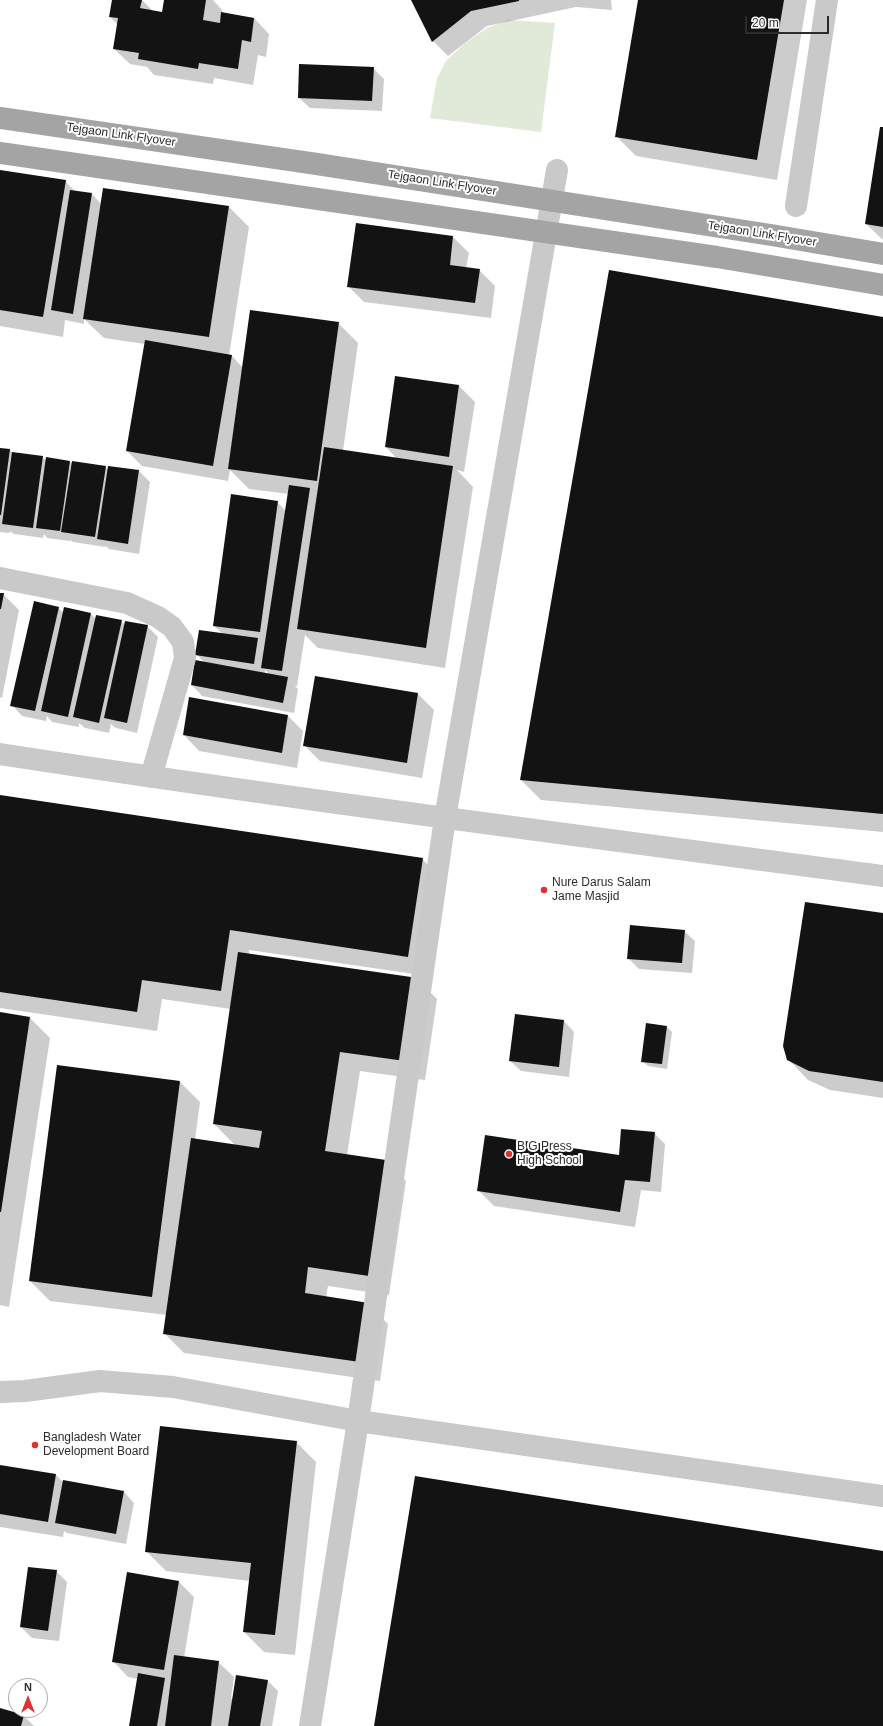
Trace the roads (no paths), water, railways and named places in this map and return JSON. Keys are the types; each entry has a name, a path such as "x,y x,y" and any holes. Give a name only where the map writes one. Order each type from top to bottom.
{"main road":[{"name":"Tejgaon Link Flyover","path":"0,118 325,165 883,254"},
{"path":"0,153 709,256 883,285"}],"street":[{"path":"796,206 827,0"},
{"path":"310,1726 358,1421 445,818 557,170"},
{"path":"0,578 127,603 158,617 172,627 183,642 185,658 151,777"},
{"path":"0,754 151,777 445,818 883,876"},
{"path":"0,1392 25,1391 100,1381 173,1387 358,1421 883,1496"}],"place":[{"name":"Nure Darus Salam Jame Masjid","path":"544,890"},
{"name":"B G Press High School","path":"509,1154"},
{"name":"Bangladesh Water Development Board","path":"35,1445"}]}
